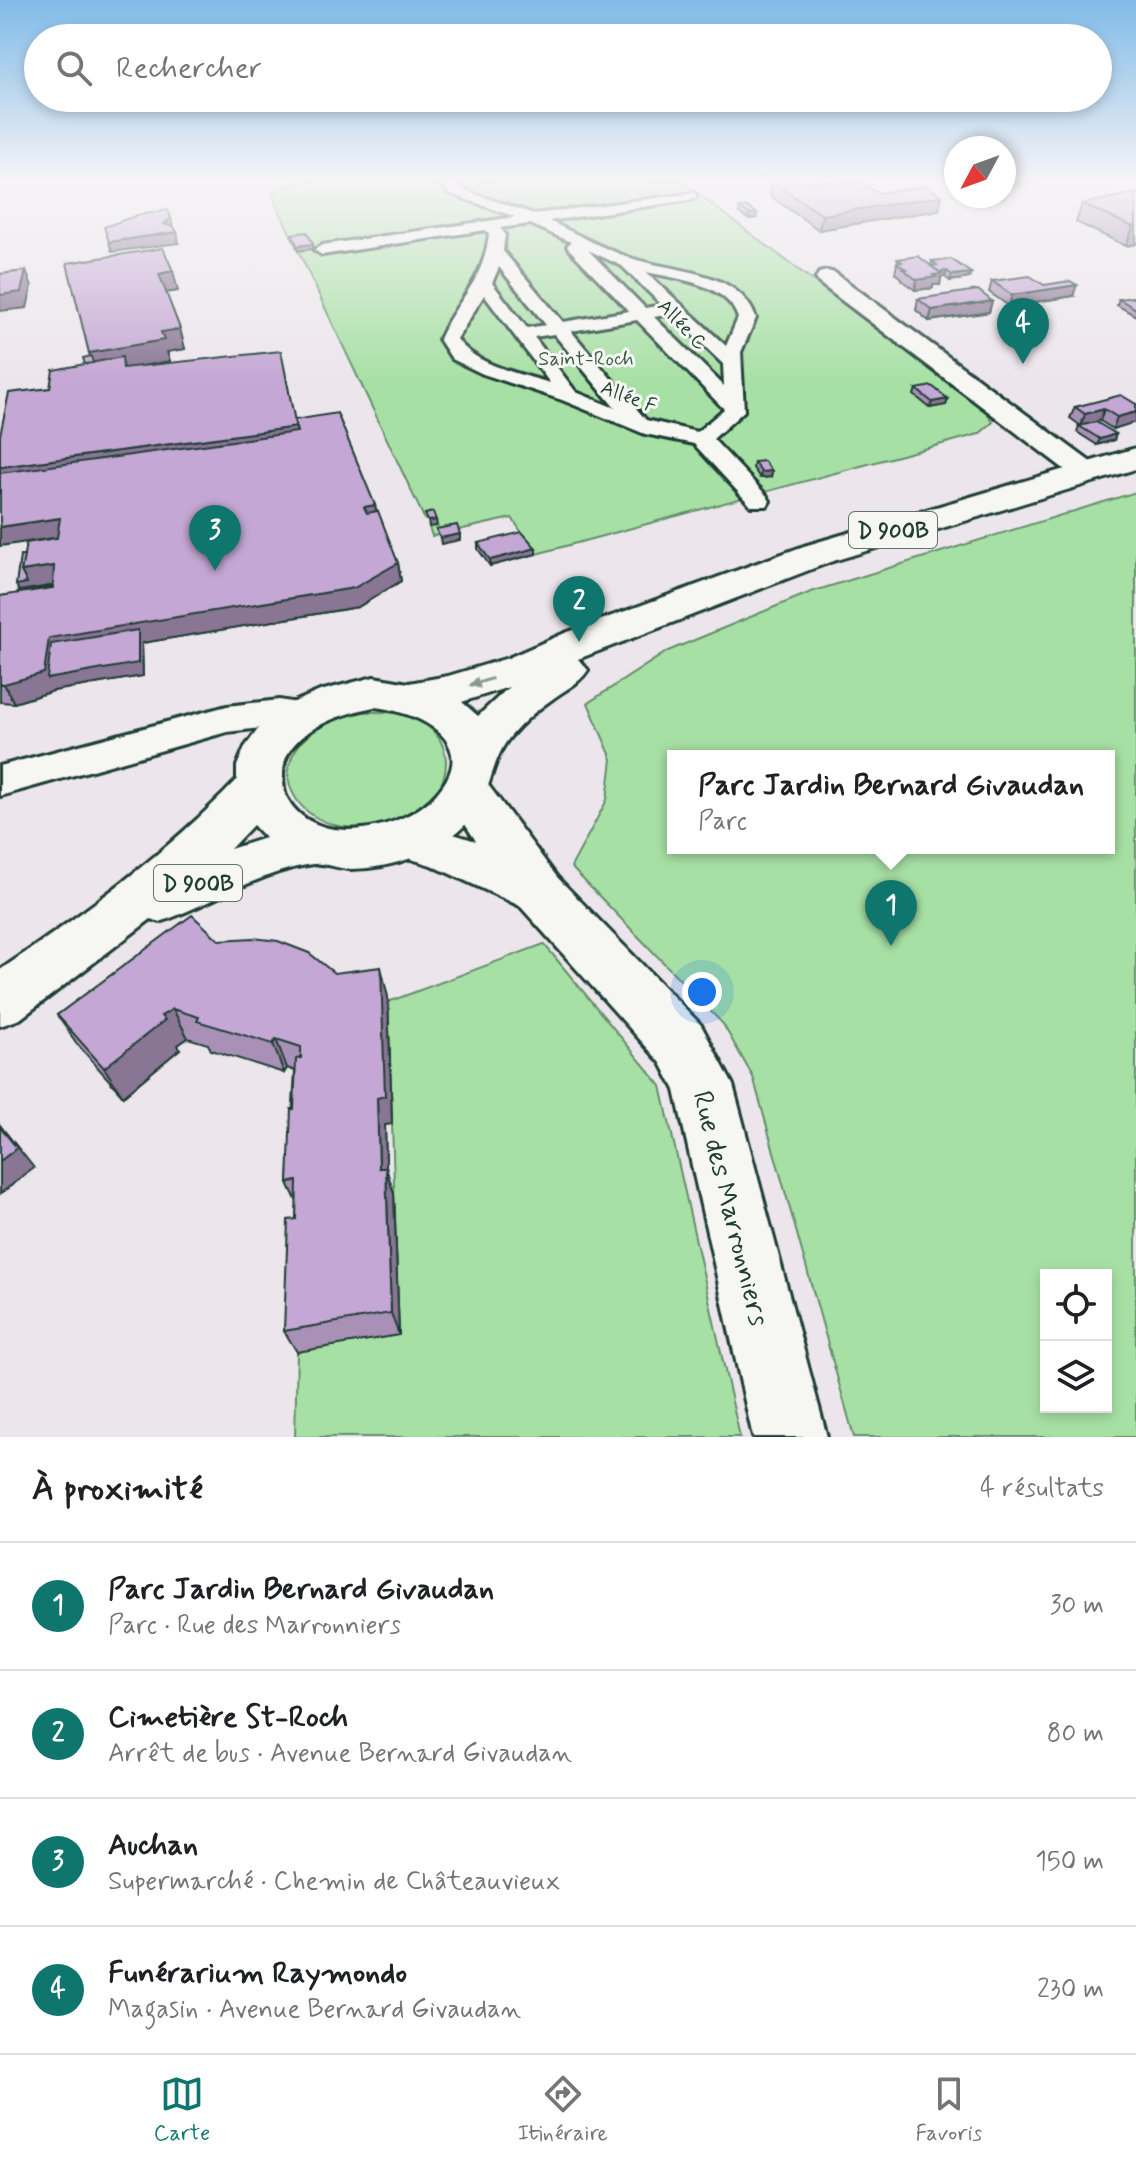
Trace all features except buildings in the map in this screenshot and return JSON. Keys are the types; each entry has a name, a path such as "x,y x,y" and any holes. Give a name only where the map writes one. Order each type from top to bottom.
{"main road":[{"name":"D 900B","path":"414,696 450,691 523,668 579,642 817,554 1136,458"},
{"name":"D 900B","path":"470,773 496,721 519,700 654,615"},
{"path":"374,692 414,696 437,705 455,718 468,736 470,773 443,818 408,839 377,847 345,849 315,844 293,834 276,821 265,804 262,773 285,728 302,715 349,696 374,692"},
{"name":"D 900B","path":"0,1001 87,939 213,837 262,773"},
{"name":"Rue des Marronniers","path":"470,773 539,892 672,1033 703,1085 790,1437"},
{"name":"Rue des Marronniers","path":"408,839 470,859 539,892"},
{"name":"D 900B","path":"87,939 235,867 315,844"}],"street":[{"path":"322,250 335,248"},
{"path":"495,248 495,252 640,426"},
{"name":"Allée C","path":"578,248 734,408"},
{"path":"594,248 627,262 705,281 736,298 747,318 732,352 734,408 701,439 759,501"},
{"name":"Allée F","path":"495,252 484,283 456,318 448,339 459,355 490,370 569,396 640,426 701,439"},
{"path":"627,262 732,362"},
{"path":"827,278 1034,441 1086,472"},
{"path":"484,283 569,396"},
{"path":"522,334 675,308"},
{"path":"0,781 190,728 253,715 302,715"},
{"path":"190,728 227,734 254,749 262,773"}],"green space":[{"name":"Saint-Roch","path":"297,248 770,248 987,412 993,422 979,434 536,554 512,518 432,536 429,527 433,518 425,520"},
{"path":"1136,492 1136,1437 854,1437 753,1077 723,1024 571,867 607,800 612,759 588,703 668,651 811,592"},
{"path":"364,712 405,715 429,727 443,746 446,757 443,780 429,801 398,819 356,828 329,823 308,812 294,796 288,777 292,756 307,737 334,720"},
{"path":"544,944 661,1086 740,1437 295,1437 297,1352 399,1335 388,1002"}],"place":[{"name":"Funérarium Raymondo","path":"1023,364"},
{"name":"Auchan","path":"215,571"},
{"name":"Cimetière St-Roch","path":"579,642"},
{"name":"Parc Jardin Bernard Givaudan","path":"891,946"}]}
